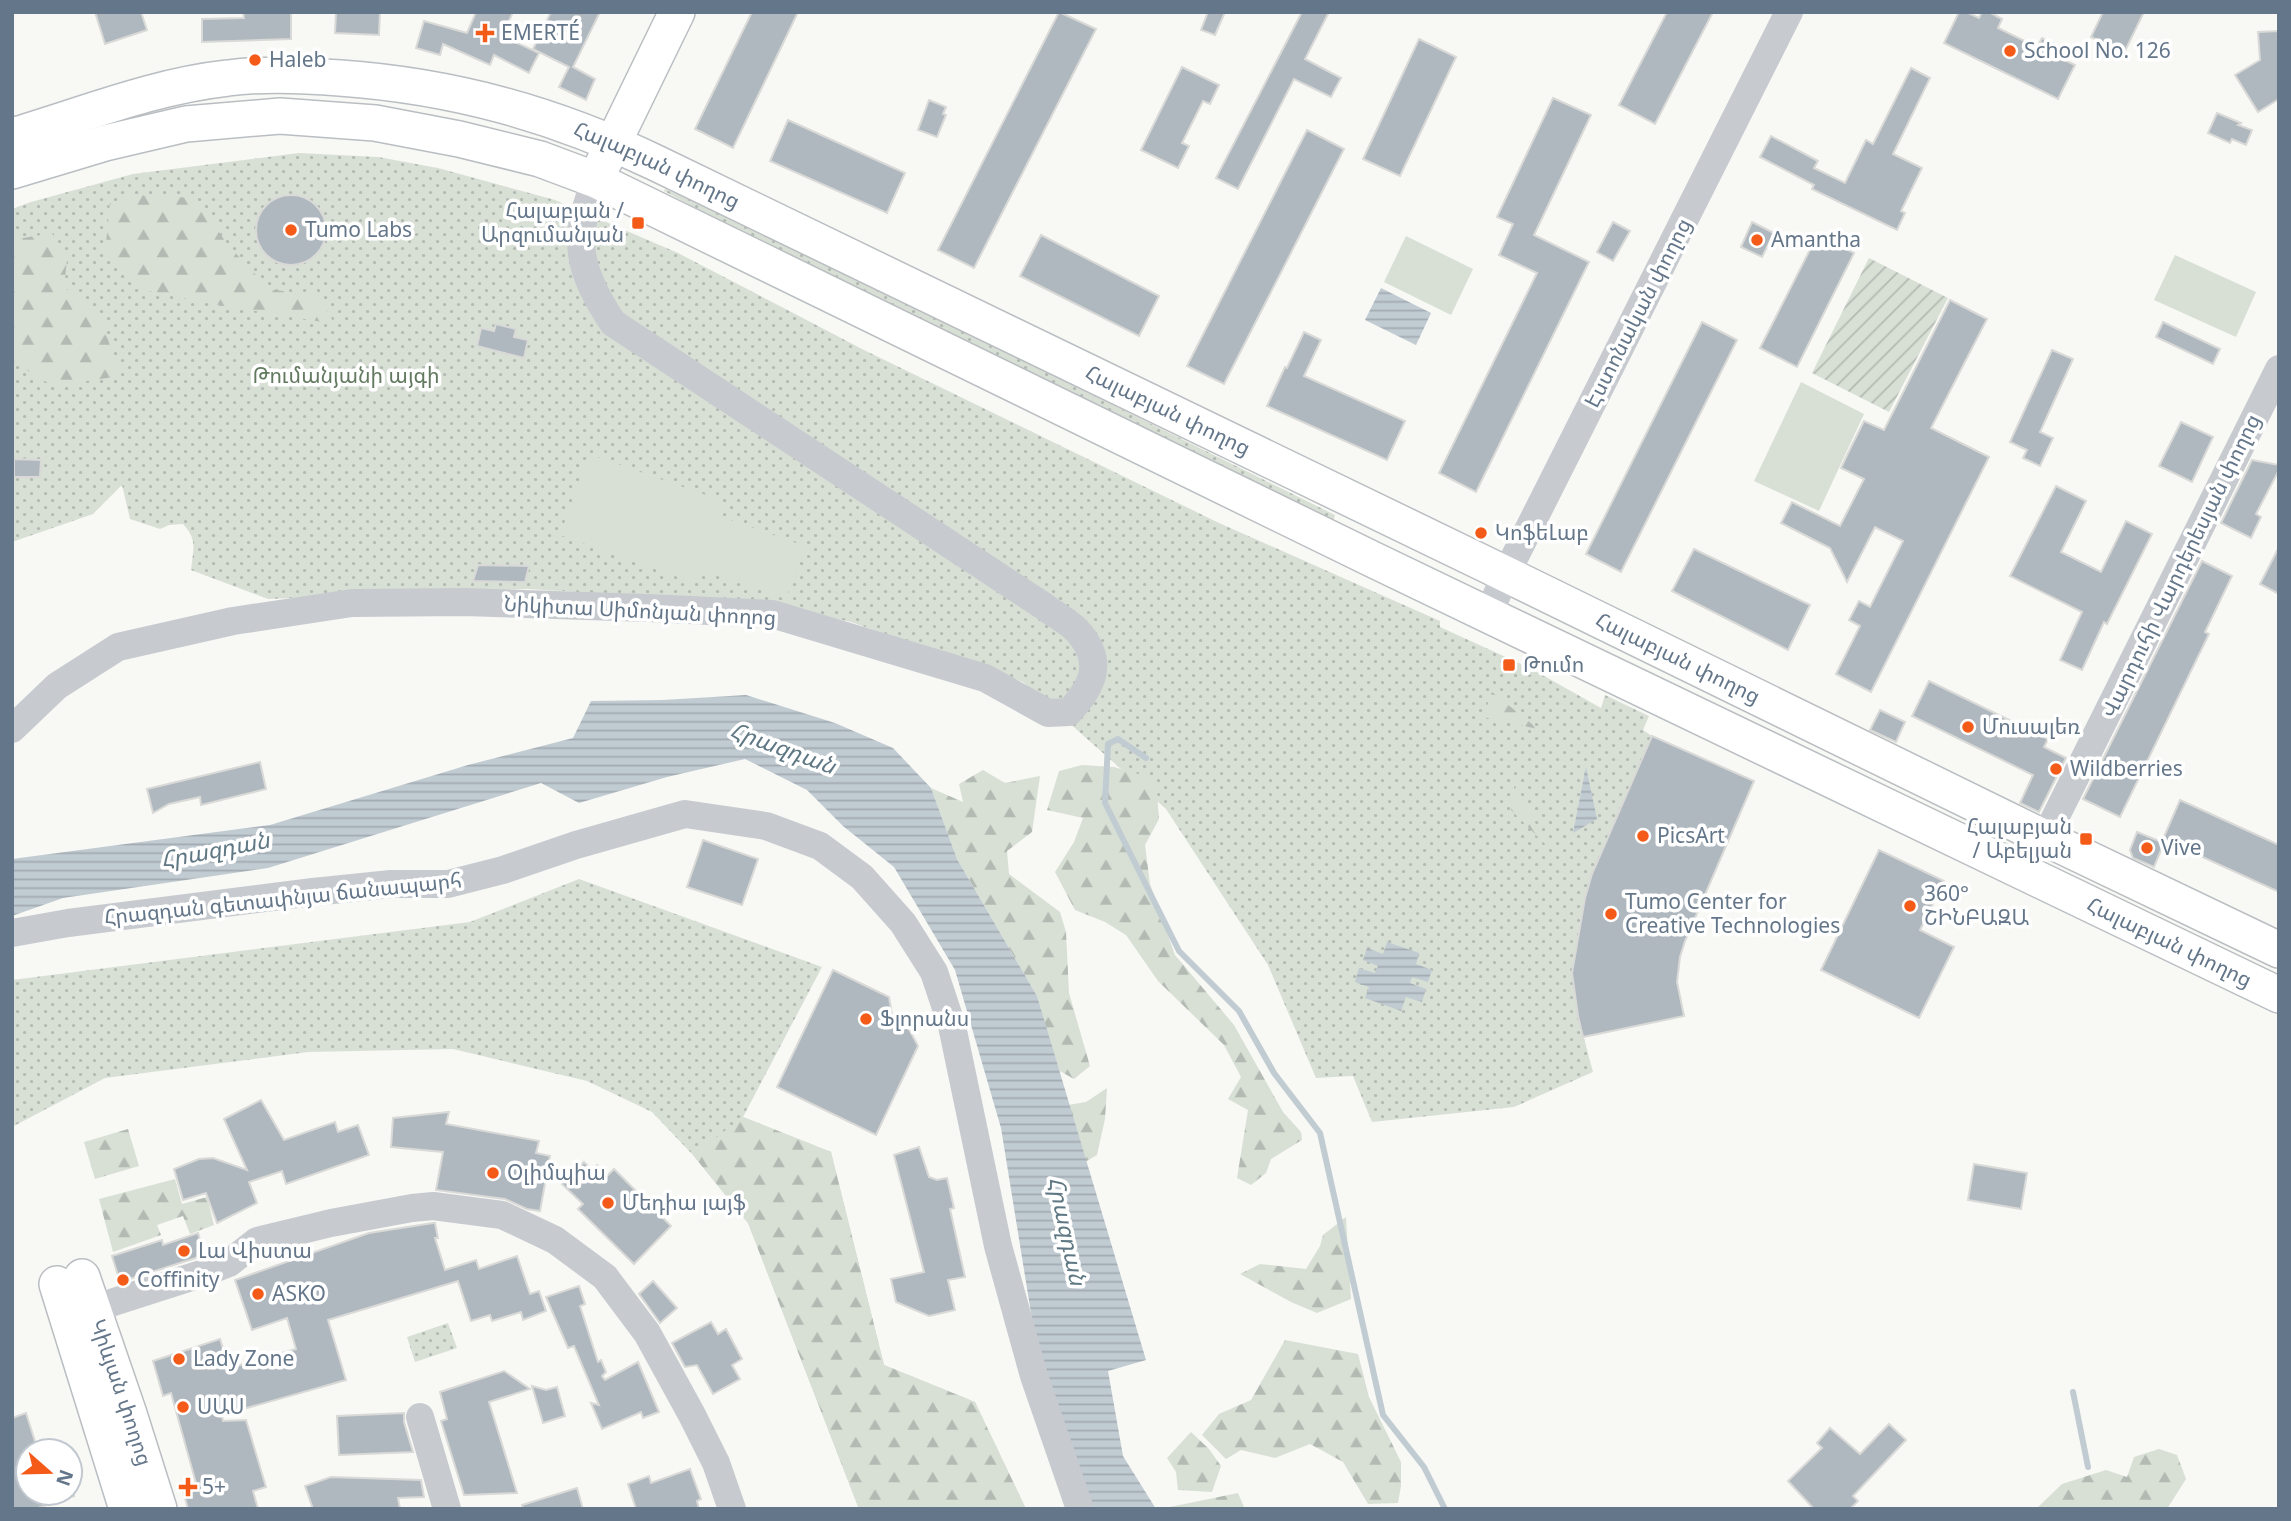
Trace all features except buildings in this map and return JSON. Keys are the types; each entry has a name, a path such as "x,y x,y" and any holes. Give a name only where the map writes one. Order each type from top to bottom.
{"main road":[{"path":"596,180 677,12"},
{"name":"Հալաբյան փողոց","path":"12,136 179,86 229,77 303,75 389,81 442,90 511,107 612,142 2279,950"},
{"name":"Հալաբյան փողոց","path":"12,171 105,143 186,124 280,116 375,123 459,139 540,159 596,180 1488,615 2279,995"},
{"name":"Կիևյան փողոց","path":"77,1290 114,1418 127,1509"},
{"name":"Կիևյան փողոց","path":"114,1418 159,1509"}],"street":[{"name":"Էստոնական փողոց","path":"1488,615 1506,574 1789,12"},
{"name":"Նիկիտա Սիմոնյան փողոց","path":"12,729 57,686 118,648 233,621 352,603 464,603 772,614 985,678 1048,713 1069,712 1084,695 1092,678 1093,658 1080,633 613,323 596,297 580,250 586,205 596,180"},
{"name":"Վարդուհի Վարդերեսյան փողոց","path":"2045,838 2279,369"},
{"name":"Հրազդան գետափնյա ճանապարհ","path":"12,933 81,921 313,892 391,884 448,884 503,870 598,838 685,814 766,826 820,846 862,877 903,923 934,972 952,1026 1002,1258 1034,1377 1080,1509"},
{"path":"77,1290 229,1263 257,1241 331,1223 412,1208 433,1206 502,1215 555,1240 605,1277 646,1333 692,1415 716,1464 732,1509"},
{"path":"420,1418 447,1509"}],"green space":[{"name":"Թումանյանի այգի","path":"299,153 378,157 438,168 555,200 678,253 864,350 1219,523 1440,621 1440,627 1530,668 1601,708 1605,695 1649,716 1643,730 1652,736 1592,874 1580,921 1572,973 1578,1016 1593,1072 1514,1107 1372,1122 1353,1076 1316,1078 1268,965 1166,809 1023,682 851,622 762,603 527,589 268,599 191,570 193,546 188,530 183,524 160,529 130,519 122,485 93,514 12,542 12,209 133,174"},
{"path":"665,189 774,237 1335,515 1333,522 767,246 664,191"},
{"path":"137,195 196,198 227,244 269,289 317,296 335,324 148,291 105,253 110,203"},
{"path":"52,233 67,260 64,287 101,318 120,376 53,386 12,361 12,240"},
{"path":"1406,236 1473,269 1451,315 1384,282"},
{"path":"2175,255 2256,292 2236,337 2154,300"},
{"path":"1869,258 1948,298 1889,412 1812,373"},
{"path":"1801,382 1864,414 1819,511 1754,481"},
{"path":"589,454 723,501 719,516 805,546 786,599 700,569 695,583 560,535"},
{"path":"1492,692 1538,729 1483,717"},
{"path":"1082,765 1114,767 1156,779 1159,819 1145,845 1150,884 1175,955 1234,1025 1283,1112 1301,1132 1302,1140 1271,1159 1266,1173 1251,1185 1237,1178 1248,1110 1228,1099 1241,1077 1224,1045 1158,981 1126,935 1105,922 1075,910 1055,872 1074,842 1083,818 1047,810 1059,771"},
{"path":"983,770 1005,783 1040,776 1032,832 1007,851 1009,874 1060,912 1066,932 1069,993 1090,1066 1074,1079 1058,1070 1037,996 957,859 931,788 963,802 959,784"},
{"path":"1516,785 1547,846 1511,810"},
{"path":"579,879 822,967 743,1117 831,1152 884,1365 975,1402 1026,1509 859,1509 748,1223 693,1155 652,1112 587,1081 453,1049 308,1052 105,1078 12,1127 12,980 470,922"},
{"path":"1107,1088 1105,1119 1097,1155 1085,1162 1068,1105 1086,1102"},
{"path":"743,1117 831,1152 884,1365 975,1402 1026,1509 859,1509 748,1223 693,1155"},
{"path":"128,1129 139,1166 95,1179 84,1142"},
{"path":"175,1179 182,1204 207,1197 214,1225 190,1234 183,1216 157,1225 161,1235 113,1252 99,1199"},
{"path":"1346,1217 1351,1299 1317,1313 1240,1274 1260,1264 1306,1269 1320,1246 1323,1235"},
{"path":"448,1323 457,1348 415,1362 407,1337"},
{"path":"1285,1340 1358,1354 1369,1397 1401,1462 1398,1503 1368,1504 1343,1462 1310,1444 1275,1458 1241,1450 1226,1459 1202,1435 1219,1414 1251,1400"},
{"path":"1191,1432 1209,1449 1221,1466 1212,1492 1178,1490 1176,1472 1167,1458"},
{"path":"2159,1449 2177,1455 2186,1479 2167,1509 2036,1509 2062,1484 2106,1470 2127,1477 2134,1457"},
{"path":"1238,1493 1245,1509 1160,1509"}],"water":[{"path":"1381,288 1431,313 1416,345 1365,320"},
{"name":"Հրազդան","path":"746,695 835,723 893,748 931,788 957,859 1037,996 1146,1360 1108,1371 1123,1456 1156,1509 1095,1509 1084,1491 1038,1356 1001,1128 955,970 894,867 843,826 807,790 745,759 667,777 579,803 541,783 268,868 63,898 12,916 12,859 270,825 468,765 573,738 591,701"},
{"path":"1586,767 1597,819 1573,833"},
{"path":"1387,942 1419,953 1416,964 1432,970 1428,982 1412,977 1410,983 1426,989 1422,1002 1406,997 1401,1011 1365,998 1369,987 1355,982 1359,968 1375,973 1378,966 1363,960 1367,948 1383,954"}],"waterway":[{"path":"1146,758 1118,739 1108,744 1105,803 1179,951 1239,1011 1274,1073 1320,1133 1383,1415 1424,1467 1445,1509"},
{"path":"2073,1392 2088,1467"}],"place":[{"name":"EMERTÉ","path":"485,33"},
{"name":"School No. 126","path":"2010,51"},
{"name":"Haleb","path":"255,60"},
{"name":"Հալաբյան / Արզումանյան","path":"638,223"},
{"name":"Tumo Labs","path":"291,230"},
{"name":"Amantha","path":"1757,240"},
{"name":"ԿոֆեԼաբ","path":"1481,533"},
{"name":"Թումո","path":"1509,665"},
{"name":"Մուսալեռ","path":"1968,727"},
{"name":"Wildberries","path":"2056,769"},
{"name":"PicsArt","path":"1643,836"},
{"name":"Հալաբյան / Աբելյան","path":"2086,839"},
{"name":"Vive","path":"2147,848"},
{"name":"360° ՇԻՆԲԱԶԱ","path":"1910,906"},
{"name":"Tumo Center for Creative Technologies","path":"1611,914"},
{"name":"Ֆլորանս","path":"866,1019"},
{"name":"Օլիմպիա","path":"493,1173"},
{"name":"Մեդիա լայֆ","path":"608,1203"},
{"name":"Լա Վիստա","path":"184,1251"},
{"name":"Coffinity","path":"123,1280"},
{"name":"ASKO","path":"258,1294"},
{"name":"Lady Zone","path":"179,1359"},
{"name":"ՍԱՍ","path":"183,1407"},
{"name":"5+","path":"188,1487"}]}
